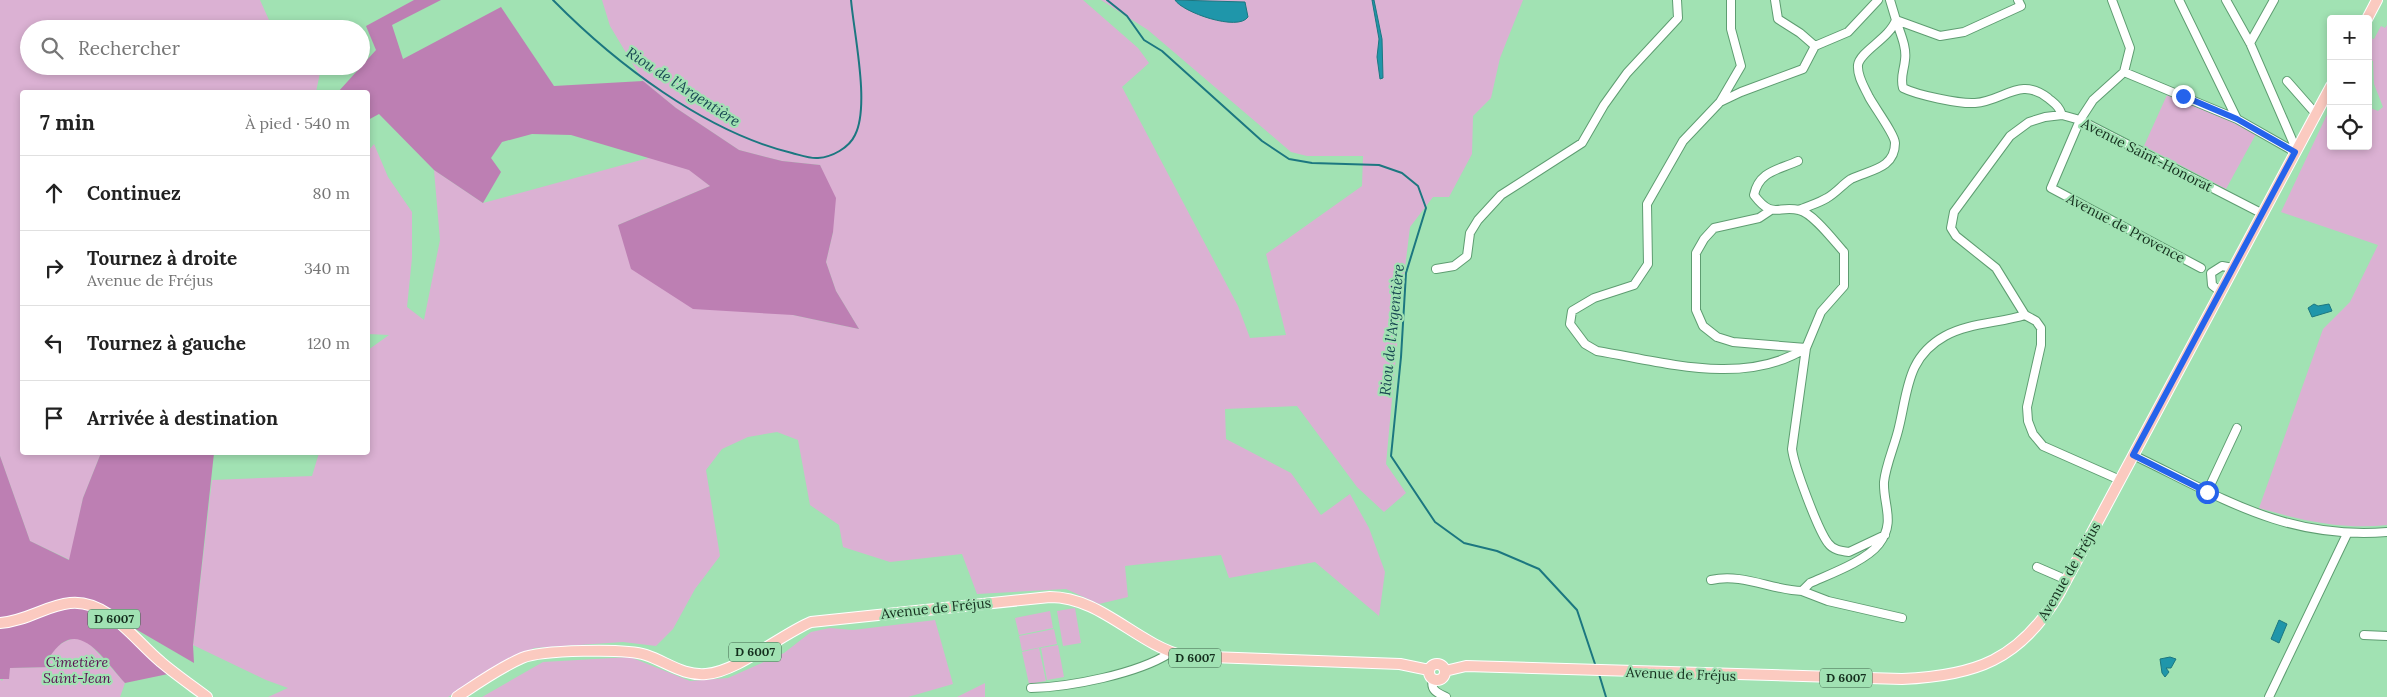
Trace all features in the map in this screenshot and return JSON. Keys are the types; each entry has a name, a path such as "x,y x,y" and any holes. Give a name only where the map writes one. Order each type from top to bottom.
{"main road":[{"path":"2369,15 2377,0"},
{"name":"Avenue de Fréjus","path":"457,697 506,666 535,655 625,650 646,655 679,671 706,674 718,672 732,666 795,628 811,622 1050,597 1066,597 1086,604 1170,653 1197,658 1400,664 1440,679 1445,671 1466,666 1902,680 1962,673 1997,659 2029,635 2051,609 2327,93"},
{"name":"D 6007","path":"0,623 36,615 61,604 82,603 96,607 110,615 161,662 207,697"}],"street":[{"path":"1436,268 1454,266 1467,256 1470,233 1501,195 1582,142 1604,104 1627,73 1678,18 1677,0"},
{"path":"1731,0 1731,29 1741,66 1720,102 1683,141 1647,204 1648,264 1634,285 1594,298 1572,311 1570,324 1576,335 1596,351 1703,369 1736,371 1794,356 1806,348"},
{"path":"1775,0 1778,19 1800,33 1815,46"},
{"path":"1720,102 1802,69 1815,46 1848,32 1878,0"},
{"path":"1890,0 1905,50 1905,61 1900,79 1903,88 1913,93 1972,104 2024,88 2033,89 2041,92 2059,107 2062,116 2029,122 2010,136 1954,212 1951,228 1956,236 1996,268 2026,315 2036,321 2042,335 2027,407 2028,421 2033,434 2043,446 2120,480"},
{"path":"1896,20 1940,36 1964,32 2021,6 2018,0"},
{"path":"2080,120 2093,100 2124,72 2130,48 2112,0"},
{"path":"2179,0 2237,119"},
{"path":"2250,43 2274,0"},
{"path":"2228,1 2250,43 2293,142 2295,152"},
{"path":"1798,161 1762,176 1756,184 1754,195 1761,204 1771,210 1799,210 1827,198 1851,180 1881,168 1892,157 1895,143 1892,132 1878,116 1859,76 1858,64 1862,56 1892,30 1896,20"},
{"path":"2124,72 2237,119 2295,152"},
{"path":"2287,81 2316,114"},
{"name":"Avenue Saint-Honorat","path":"2062,116 2080,120 2263,214"},
{"name":"Avenue de Provence","path":"2080,120 2051,188 2207,271"},
{"path":"1771,210 1759,218 1714,228 1704,239 1696,253 1696,310 1703,326 1717,337 1733,342 1806,348"},
{"path":"1799,210 1820,225 1844,252 1844,286 1822,312 1806,348 1792,449 1794,463 1827,543 1832,547 1849,552 1885,535"},
{"path":"2221,292 2212,285 2207,271 2222,266 2233,268"},
{"path":"1802,590 1810,583 1874,550 1885,535 1889,511 1884,493 1884,480 1900,426 1904,394 1910,376 1919,359 1929,347 1946,335 2026,315"},
{"path":"2207,492 2237,428"},
{"path":"2133,455 2207,492 2275,521 2347,534 2387,532"},
{"path":"2270,697 2347,534"},
{"path":"2037,567 2067,580"},
{"path":"1710,580 1723,577 1753,580 1791,590 1802,590 1828,601 1902,618"},
{"path":"2364,635 2387,636"},
{"path":"1031,688 1066,685 1106,676 1143,665 1170,653"},
{"path":"1431,675 1434,691 1446,697"}],"green space":[{"path":"0,0 260,0 269,20 20,20 20,75 320,75 316,90 20,90 20,455 100,455 83,498 70,560 30,541 0,456"},
{"path":"602,0 1083,0 1138,48 1149,63 1122,87 1238,306 1250,338 1286,335 1266,254 1362,186 1363,156 1307,156 1291,152 1148,30 1101,0 1523,0 1500,58 1491,98 1473,116 1472,154 1449,197 1433,197 1410,227 1386,464 1406,493 1384,512 1357,487 1297,406 1225,409 1226,439 1291,473 1321,515 1350,494 1369,528 1385,572 1379,616 1315,562 1229,578 1221,555 1125,566 1128,597 1099,604 1066,589 977,594 962,554 890,562 843,547 839,525 810,505 798,440 777,432 748,437 722,449 706,470 720,556 695,589 673,629 656,646 623,642 534,648 494,668 448,697 268,697 288,688 266,680 193,645 212,480 312,476 318,455 370,455 370,349 389,335 370,334 370,149 374,144 388,177 412,212 412,258 407,307 424,320 440,240 434,170 483,203 652,157 690,170 710,186 618,225 793,315 859,329 836,291 826,262 833,232 826,180 820,165 782,161 739,150 676,108 643,81 610,26"},
{"path":"2387,25 2387,525 2338,525 2306,520 2259,508 2323,329 2350,302 2378,245 2281,212 2327,114 2327,150 2372,150 2372,109 2378,111 2383,107 2374,84 2372,38 2374,39 2381,26 2385,28"},
{"path":"2167,95 2215,113 2256,134 2226,189 2144,146"},
{"path":"1075,608 1081,643 1063,646 1057,611"},
{"path":"1050,611 1053,628 1019,635 1015,618"},
{"path":"935,620 953,684 908,697 482,697 543,662 630,657 690,681 728,678 784,653 811,632 830,628 853,630"},
{"path":"1054,629 1057,644 1022,651 1019,636"},
{"name":"Cimetière Saint-Jean","path":"76,638 87,641 125,683 120,697 0,697 0,679 2,681 10,668 50,667 49,658 54,650 63,642"},
{"path":"1058,645 1064,677 1047,680 1041,648"},
{"path":"1039,648 1046,681 1029,684 1022,652"},
{"path":"985,683 985,697 957,697"}],"shaded area":[{"path":"414,0 441,0 392,25 403,59 501,7 554,86 643,81 676,108 739,150 782,161 820,165 836,198 833,232 826,262 836,291 859,329 793,315 693,309 631,269 618,225 710,186 689,170 571,135 532,134 502,142 491,158 501,172 483,203 434,170 379,114 370,119 370,90 340,90 353,75 370,75 370,57 376,50 370,36 370,24"},
{"path":"100,455 214,455 193,645 194,663 84,599 18,616 0,618 0,456 30,541 69,560 83,498"},
{"path":"67,607 86,608 109,621 168,674 125,683 99,653 89,645 80,640 70,640 59,645 49,658 51,667 10,668 9,679 0,679 0,624"}],"water":[{"path":"1175,0 1245,2 1248,17 1242,21 1233,22 1210,19 1188,10"},
{"path":"1372,0 1374,0 1382,39 1383,78 1380,79 1377,57 1379,39"},
{"path":"2314,304 2318,306 2329,304 2332,311 2312,317 2308,308"},
{"path":"2279,620 2287,624 2279,643 2271,639"},
{"path":"2170,657 2176,659 2171,668 2166,668 2169,672 2165,677 2162,673 2160,659"}],"waterway":[{"name":"Riou de l'Argentière","path":"553,0 604,48 633,71 694,112 759,143 815,158 829,156 849,144 855,135 859,122 861,106 860,69 851,0"},
{"name":"Riou de l'Argentière","path":"1107,0 1127,16 1144,40 1162,51 1262,141 1289,159 1312,163 1379,165 1402,173 1418,186 1426,208 1406,273 1401,357 1391,456 1435,522 1464,543 1497,551 1539,569 1577,610 1596,667"},
{"name":"Riou de l'Argentière","path":"1599,674 1606,697"}],"route":[{"path":"2183,96 2237,119 2270,140 2295,152 2133,455 2207,492"}]}
